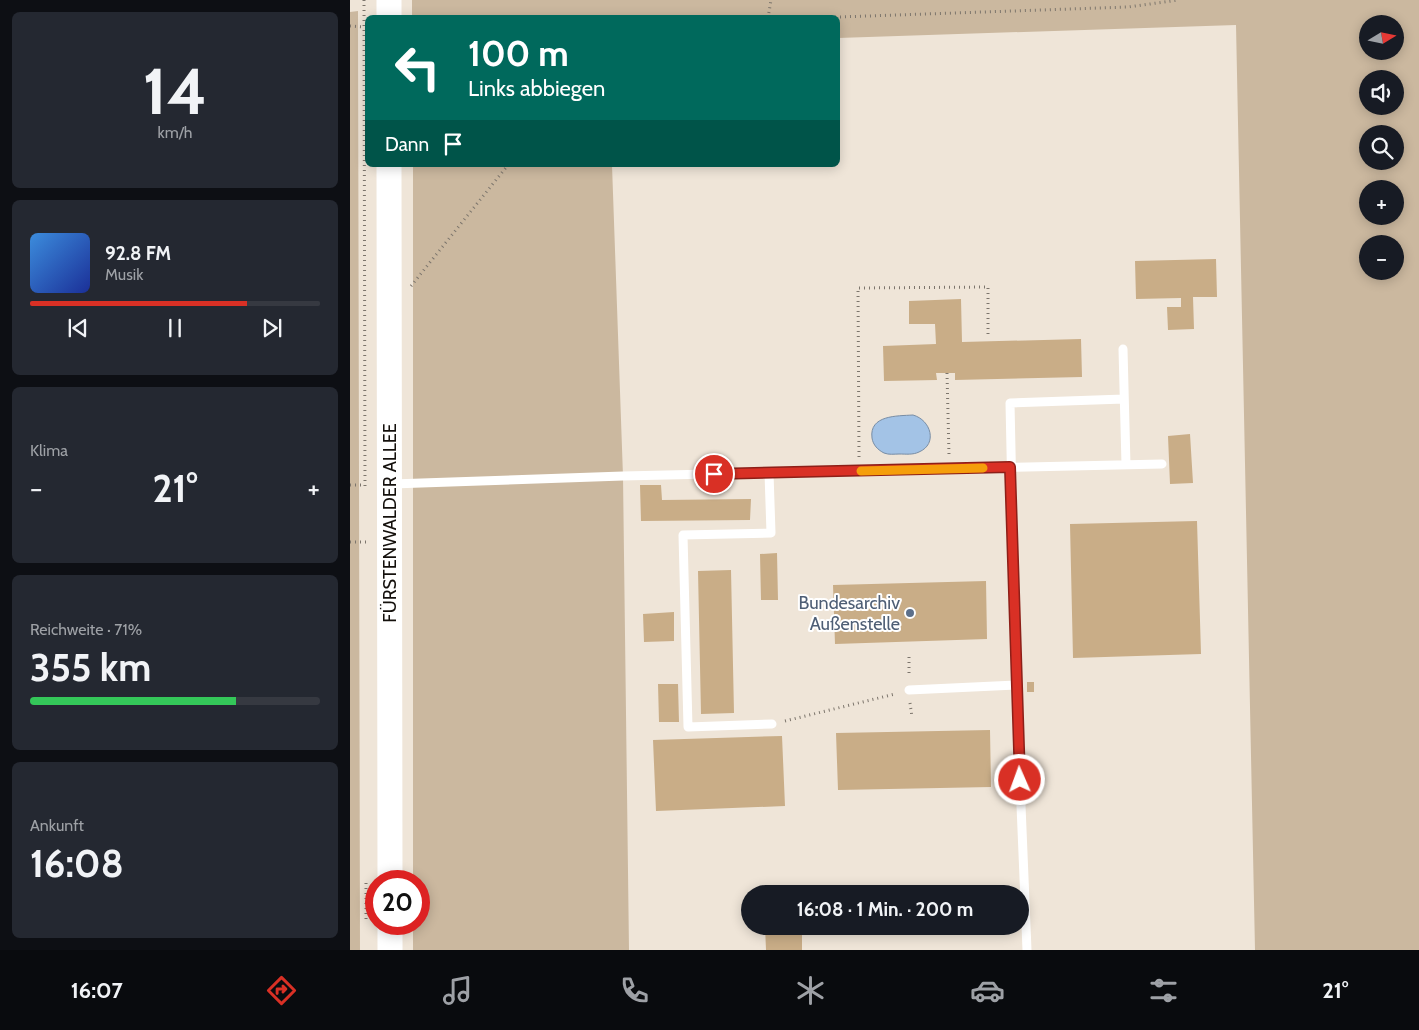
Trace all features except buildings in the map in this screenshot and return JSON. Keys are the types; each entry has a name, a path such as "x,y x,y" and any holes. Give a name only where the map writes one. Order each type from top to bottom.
{"main road":[{"path":"389,0 389,15"},
{"name":"FÜRSTENWALDER ALLEE","path":"389,167 390,870"},
{"path":"390,935 390,950"}],"lane":[{"path":"1123,349 1126,465"},
{"path":"1027,950 1016,685 1010,403 1124,399"},
{"path":"390,484 949,468 1162,464"},
{"path":"769,473 771,533 683,535 688,727 772,724"},
{"path":"909,690 1016,685"}],"path":[{"path":"768,15 771,0"},
{"path":"840,17 1128,7 1179,0"},
{"path":"350,26 364,27"},
{"path":"406,292 506,167"},
{"path":"859,471 858,288 988,287 988,335"},
{"path":"947,373 949,468"},
{"path":"350,542 366,542"},
{"path":"772,724 909,690"}],"shaded area":[{"path":"412,0 1419,0 1419,950 1255,950 1236,25 840,38 840,15 412,15"},
{"path":"358,11 360,950 350,950 350,12"},
{"path":"413,167 612,167 623,476 629,950 413,950 413,935 430,935 430,870 413,870"}],"water":[{"path":"913,415 924,422 930,432 929,444 925,448 914,454 891,454 884,453 876,447 872,438 872,430 879,421 885,418"}],"slow traffic":[{"path":"861,471 983,468"}],"place":[{"name":"Bundesarchiv Außenstelle","path":"910,613"}],"route":[{"path":"714,474 1010,467 1020,780"}]}
